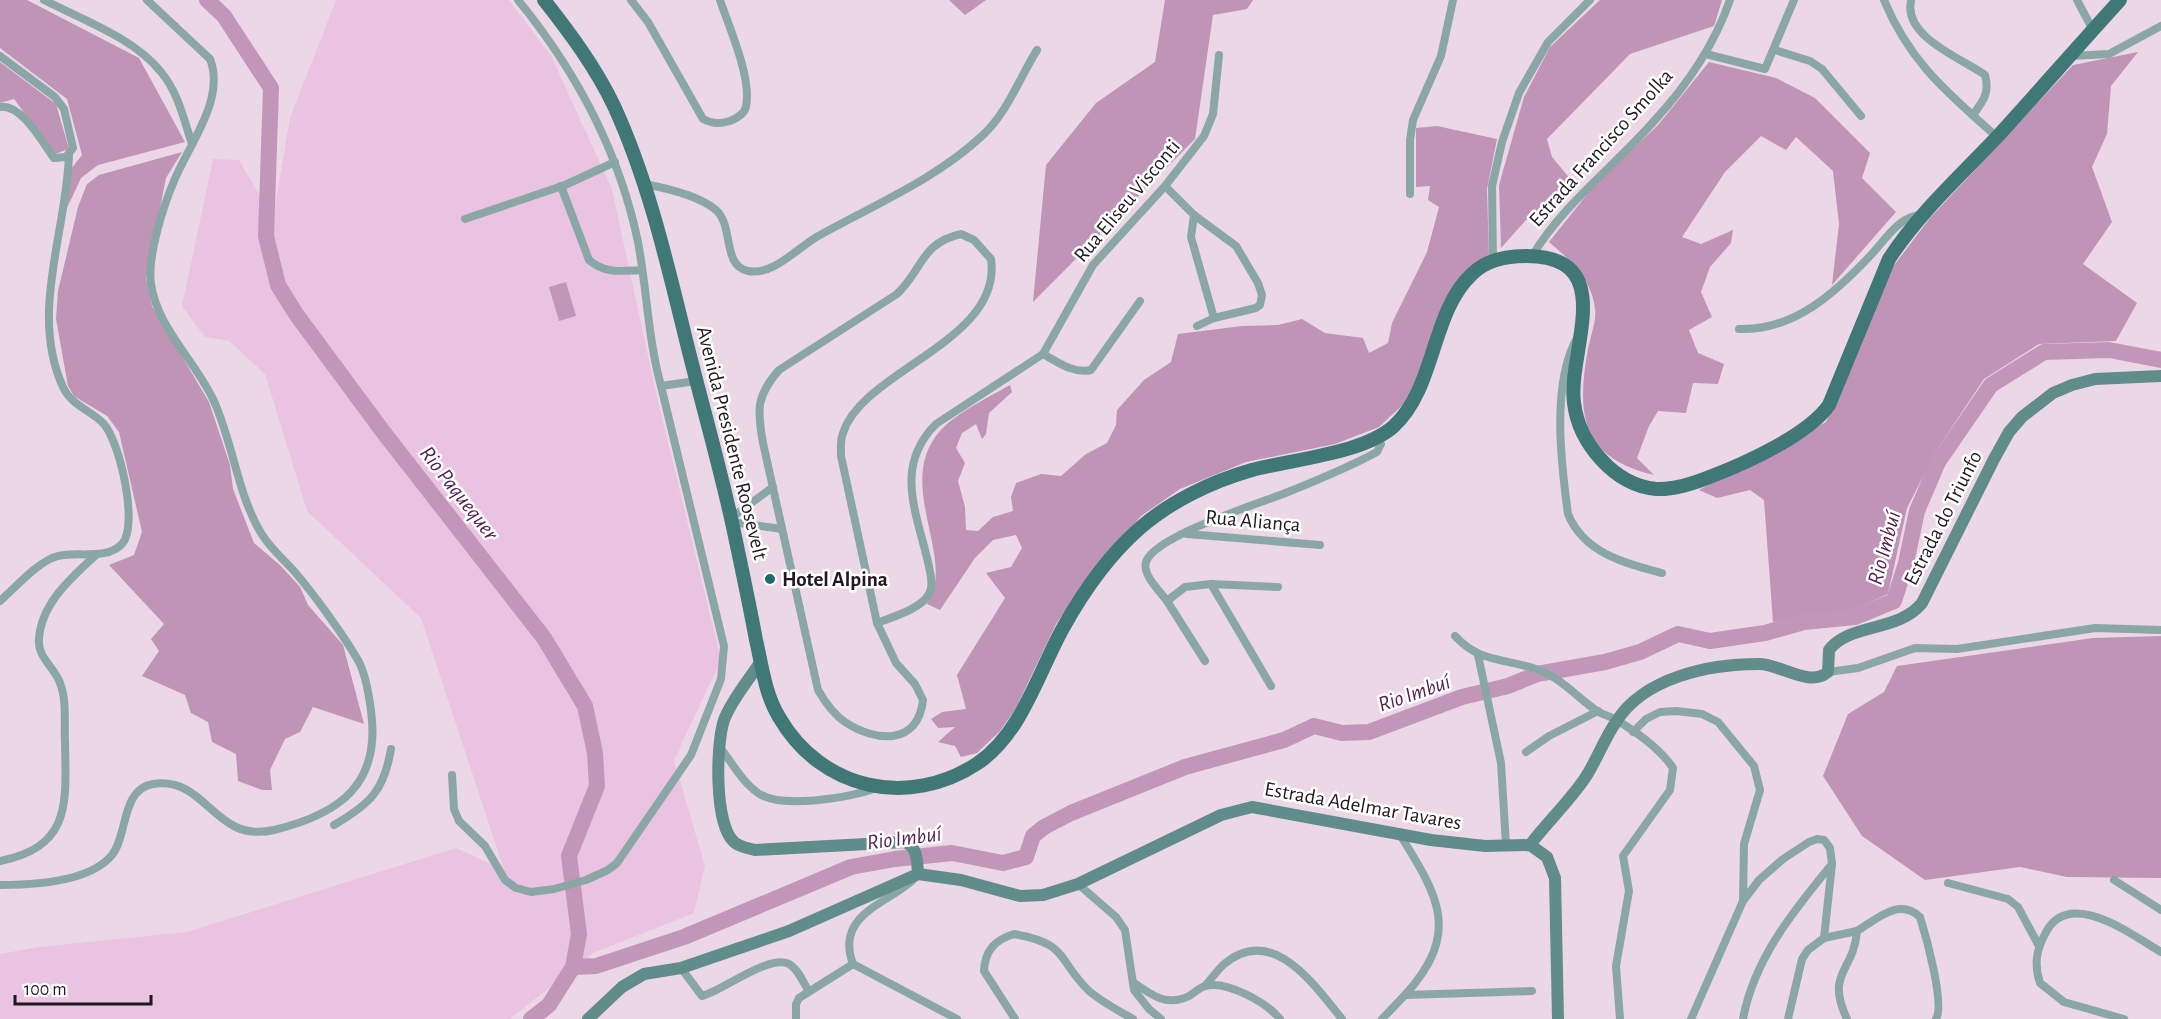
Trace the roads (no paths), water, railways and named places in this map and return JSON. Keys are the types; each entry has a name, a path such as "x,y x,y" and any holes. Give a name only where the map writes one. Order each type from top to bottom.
{"main road":[{"name":"Avenida Presidente Roosevelt","path":"544,0 586,59 613,103 644,184 671,278 731,520 768,695 779,718 801,746 821,763 859,784 877,788 915,789 940,782 980,762 999,745 1014,723 1064,626 1092,584 1137,530 1165,508 1248,471 1342,449 1391,429 1410,407 1456,295 1471,274 1493,261 1532,256"},
{"path":"1532,256 1558,262 1576,277 1585,311 1574,374 1574,401 1578,421 1600,459 1621,476 1641,486 1668,489 1686,485 1737,465 1798,431 1822,414 1829,405 1889,260 1922,215 2071,56 2120,0"}],"street":[{"path":"44,0 129,45 148,59 162,73 172,90 192,144"},
{"path":"0,885 69,878 86,872 110,857 117,845 131,802 135,795 148,785 162,783 189,790 228,824 246,833 276,829 326,813 340,803 360,781 371,753 373,727 360,665 306,587 264,537 250,514 214,400 157,306 151,283 154,252 164,209 211,98 214,69 210,59 147,0"},
{"path":"452,775 454,809 459,821 485,846 504,880 516,888 531,892 554,889 586,880 617,863 686,763 721,679 724,662 724,646 651,346 638,242 615,162 578,82 546,34 518,0"},
{"path":"631,0 648,22 703,119 719,124 742,114 746,107 747,95 744,75 720,0"},
{"path":"1410,194 1410,140 1413,120 1441,56 1453,0"},
{"path":"1493,261 1492,186 1502,142 1519,93 1548,42 1590,0"},
{"name":"Estrada Francisco Smolka","path":"1532,256 1567,208 1655,121 1706,54 1718,33 1730,0"},
{"path":"1706,54 1766,69 1794,0"},
{"path":"1884,0 1910,49 1940,87 1997,136"},
{"path":"2077,0 2093,30"},
{"path":"1911,2 1911,18 1934,45 1985,75 1988,86 1986,97 1973,116"},
{"path":"2071,56 2109,54 2161,27"},
{"path":"644,184 676,192 715,209 725,221 731,254 741,268 750,272 773,267 802,245 877,207 930,176 966,149 995,122 1037,50"},
{"path":"1775,50 1810,61 1822,69 1862,116"},
{"name":"Rua Eliseu Visconti","path":"877,623 918,604 928,596 931,590 931,575 910,488 911,470 922,438 936,424 1043,354 1093,265 1165,186 1204,136 1213,114 1220,55"},
{"path":"0,56 60,103 74,143 69,154 65,207 49,294 48,319 63,387 70,399 103,424 116,444 124,472 128,510 124,542 118,547 97,554 63,554 50,559 0,602"},
{"path":"0,107 6,106 18,112 54,158 61,159 69,154"},
{"path":"465,219 561,186 615,162"},
{"path":"561,186 589,260 599,268 609,271 642,270"},
{"path":"1165,186 1194,215 1236,246 1251,268 1262,295 1260,305 1256,308 1214,318 1197,326"},
{"path":"1194,215 1191,237 1214,318"},
{"path":"1739,329 1765,327 1799,316 1825,298 1901,223 1911,215 1922,215"},
{"path":"961,234 974,240 991,259 989,284 972,315 941,344 874,394 850,417 842,434 841,456 877,623 896,663 915,684 923,700 917,724 906,733 892,736 872,734 844,722 828,707 818,690 759,418 760,399 765,385 779,370 897,294 909,282 934,244 945,237 961,234"},
{"path":"1043,354 1070,368 1082,372 1091,370 1140,301"},
{"path":"1582,328 1568,352 1564,378 1562,430 1568,514 1574,528 1605,555 1662,573"},
{"name":"Estrada do Triunfo","path":"1828,672 1829,650 1840,639 1905,618 1923,603 1994,459 2009,432 2022,417 2054,393 2072,385 2095,379 2161,376"},
{"path":"661,386 696,381"},
{"path":"1205,661 1145,571 1145,564 1154,549 1184,534 1357,463 1377,452 1381,444 1377,436"},
{"path":"731,520 773,487"},
{"path":"731,520 782,529"},
{"name":"Rua Aliança","path":"1184,534 1320,545"},
{"path":"0,861 36,850 51,837 63,815 66,795 61,687 38,642 40,629 62,586 97,554"},
{"path":"1167,601 1185,587 1211,584 1278,587"},
{"path":"1211,584 1271,686"},
{"path":"1558,1019 1555,878 1547,857 1530,845 1586,777 1617,720 1653,689 1687,672 1760,664 1776,666 1807,677 1818,677 1828,672 1858,668 1915,648 1957,649 2095,628 2161,630"},
{"path":"1455,636 1467,649 1478,655 1534,668 1554,677 1598,711 1617,720 1665,756 1673,768 1674,777 1670,790 1623,856 1629,891 1616,966 1616,993 1620,1019"},
{"path":"1478,655 1501,764 1506,845"},
{"path":"761,661 731,706 724,721 719,746 720,805 730,838 735,843 755,850 895,841 908,843 915,851 917,869 914,880 876,903 860,918 852,932 850,950 853,963 957,1019"},
{"path":"1526,752 1549,736 1598,711"},
{"path":"1633,732 1646,719 1660,712 1702,714 1718,722 1754,766 1760,790 1744,844 1743,901"},
{"path":"719,746 753,788 773,800 835,798 858,795 877,788"},
{"path":"334,825 353,814 379,790 388,766 391,749"},
{"path":"340,803 353,814"},
{"name":"Estrada Adelmar Tavares","path":"917,869 1020,896 1043,895 1078,884 1221,815 1242,808 1278,810 1452,842 1530,845"},
{"path":"1382,1019 1429,966 1440,915 1428,881 1399,833"},
{"path":"1691,1019 1743,901 1759,880 1783,859 1816,839 1828,843 1832,864 1824,938"},
{"path":"1743,1019 1756,974 1774,940 1832,864"},
{"path":"588,1019 608,998 633,979 652,972 681,968 818,920 917,869"},
{"path":"2114,880 2161,910"},
{"path":"1948,883 2008,899 2018,907 2039,946"},
{"path":"1078,884 1116,917 1125,930 1134,990 1161,1019"},
{"path":"1788,1019 1802,960 1808,950 1824,938 1857,931 1891,910 1901,908 1908,909 1920,917 1938,995 1940,1010 1936,1019"},
{"path":"2124,1019 2064,1002 2040,983 2036,972 2039,946 2046,931 2057,920 2072,914 2087,914 2105,920 2161,952"},
{"path":"1847,1019 1837,985 1854,950 1857,931"},
{"path":"1016,1019 984,971 986,954 993,945 1014,934 1053,946 1062,954 1090,992 1133,1019"},
{"path":"1133,982 1164,1000 1187,997 1205,986 1224,964 1243,953 1259,949 1277,954 1291,963 1342,1019"},
{"path":"681,968 702,996 749,972 779,963 793,967 808,990"},
{"path":"796,1019 796,1004 808,990 853,963"},
{"path":"1205,986 1217,986 1257,998 1280,1019"},
{"path":"1405,995 1532,991"}],"waterway":[{"name":"Rio Paquequer","path":"207,0 224,16 271,88 266,236 278,285 296,314 384,433 544,638 585,706 595,753 597,786 569,856 579,934 573,967 549,1005 531,1019"},
{"name":"Rio Imbuí","path":"573,967 596,966 684,937 851,867 895,859 952,853 1003,863 1026,857 1033,836 1044,827 1071,813 1185,767 1284,740 1314,726 1342,733 1369,732 1462,697 1508,686 1537,674 1605,662 1640,652 1678,634 1710,641 1765,633 1804,622 1855,617 1894,601 1906,563 1917,511 1938,462 1991,385 2044,352 2109,350 2161,360"}],"place":[{"name":"Hotel Alpina","path":"770,579"}]}
